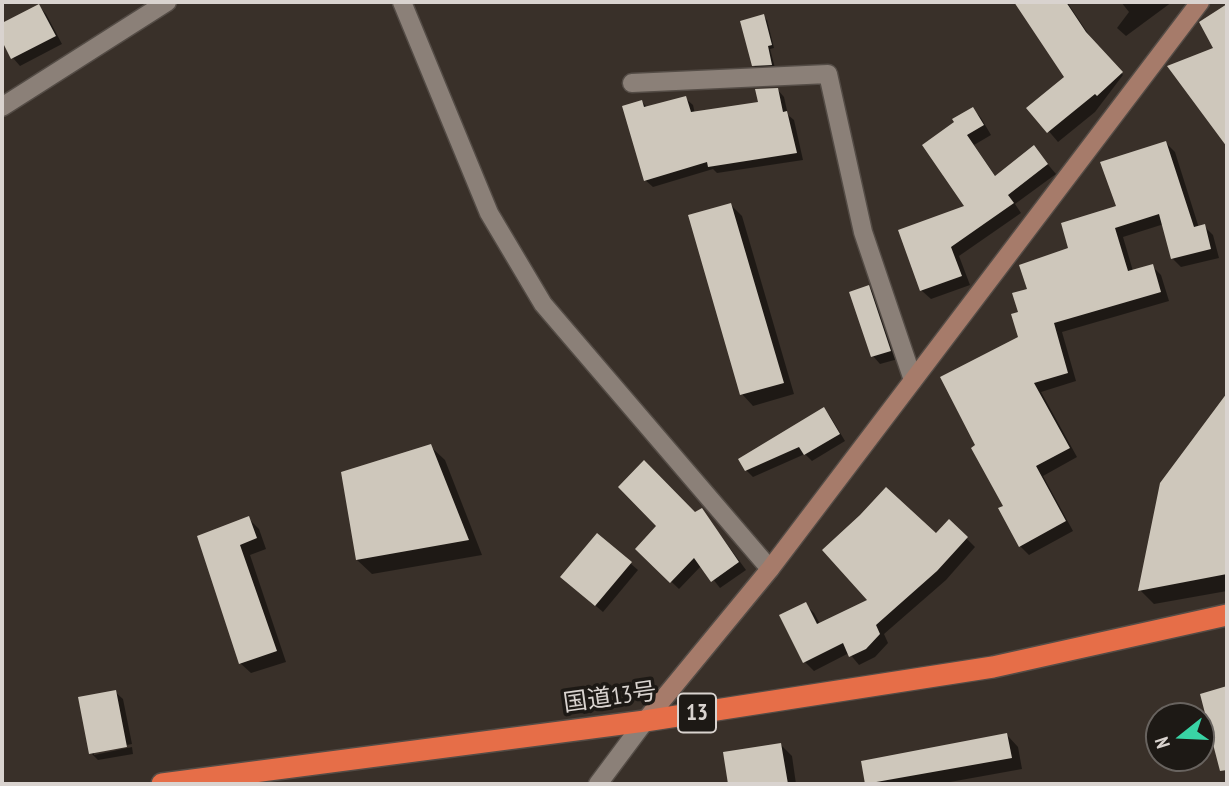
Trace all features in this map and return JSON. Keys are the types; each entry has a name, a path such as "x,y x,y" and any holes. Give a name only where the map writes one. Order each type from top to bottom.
{"highway":[{"name":"国道13号","path":"162,784 645,721 993,667 1227,615"}],"street":[{"path":"2,107 167,2"},
{"path":"402,2 489,213 543,304 769,569"},
{"path":"598,784 645,721 769,569 1200,2"},
{"path":"632,83 828,74 863,232 913,380"}],"building":[{"path":"1014,2 1066,2 1086,32 1123,72 1097,96 1095,94 1047,133 1026,108 1064,77"},
{"path":"39,4 56,36 11,59 2,41 2,23"},
{"path":"1227,4 1227,147 1167,66 1213,48 1199,22"},
{"path":"764,14 772,45 768,46 772,65 752,66 740,21"},
{"path":"778,88 783,112 787,111 797,153 708,167 707,162 644,181 622,106 642,100 644,107 686,96 691,112 758,102 755,89"},
{"path":"973,107 984,125 967,135 995,176 1034,145 1048,164 1008,195 1014,203 951,247 962,276 920,291 898,230 964,206 922,145 954,122 952,119"},
{"path":"1166,141 1194,227 1205,224 1211,249 1171,259 1159,214 1115,228 1128,271 1153,264 1161,292 1054,323 1068,373 1034,383 1070,448 1036,466 1066,521 1019,547 998,508 1003,506 971,448 975,445 940,377 1018,337 1011,314 1018,312 1012,293 1027,289 1019,265 1068,248 1061,223 1116,206 1100,162"},
{"path":"731,203 784,383 740,395 688,215"},
{"path":"869,285 891,351 871,357 849,292"},
{"path":"1227,393 1227,574 1138,591 1160,483"},
{"path":"824,407 840,434 804,455 799,447 745,471 738,459"},
{"path":"431,444 469,540 356,560 341,472"},
{"path":"644,460 695,512 702,508 739,562 711,582 694,558 670,583 635,549 656,526 618,487"},
{"path":"886,487 936,533 949,519 968,537 937,571 876,625 880,634 866,649 849,657 843,643 803,663 779,615 806,602 817,624 867,600 822,550"},
{"path":"249,516 257,538 240,545 277,651 239,664 197,536"},
{"path":"597,533 632,562 595,606 560,577"},
{"path":"1227,686 1227,770 1220,771 1215,752 1215,702 1202,702 1200,694"},
{"path":"116,690 127,747 89,754 78,697"},
{"path":"1007,733 1012,758 865,784 861,761"},
{"path":"781,743 788,784 728,784 723,752"}]}
